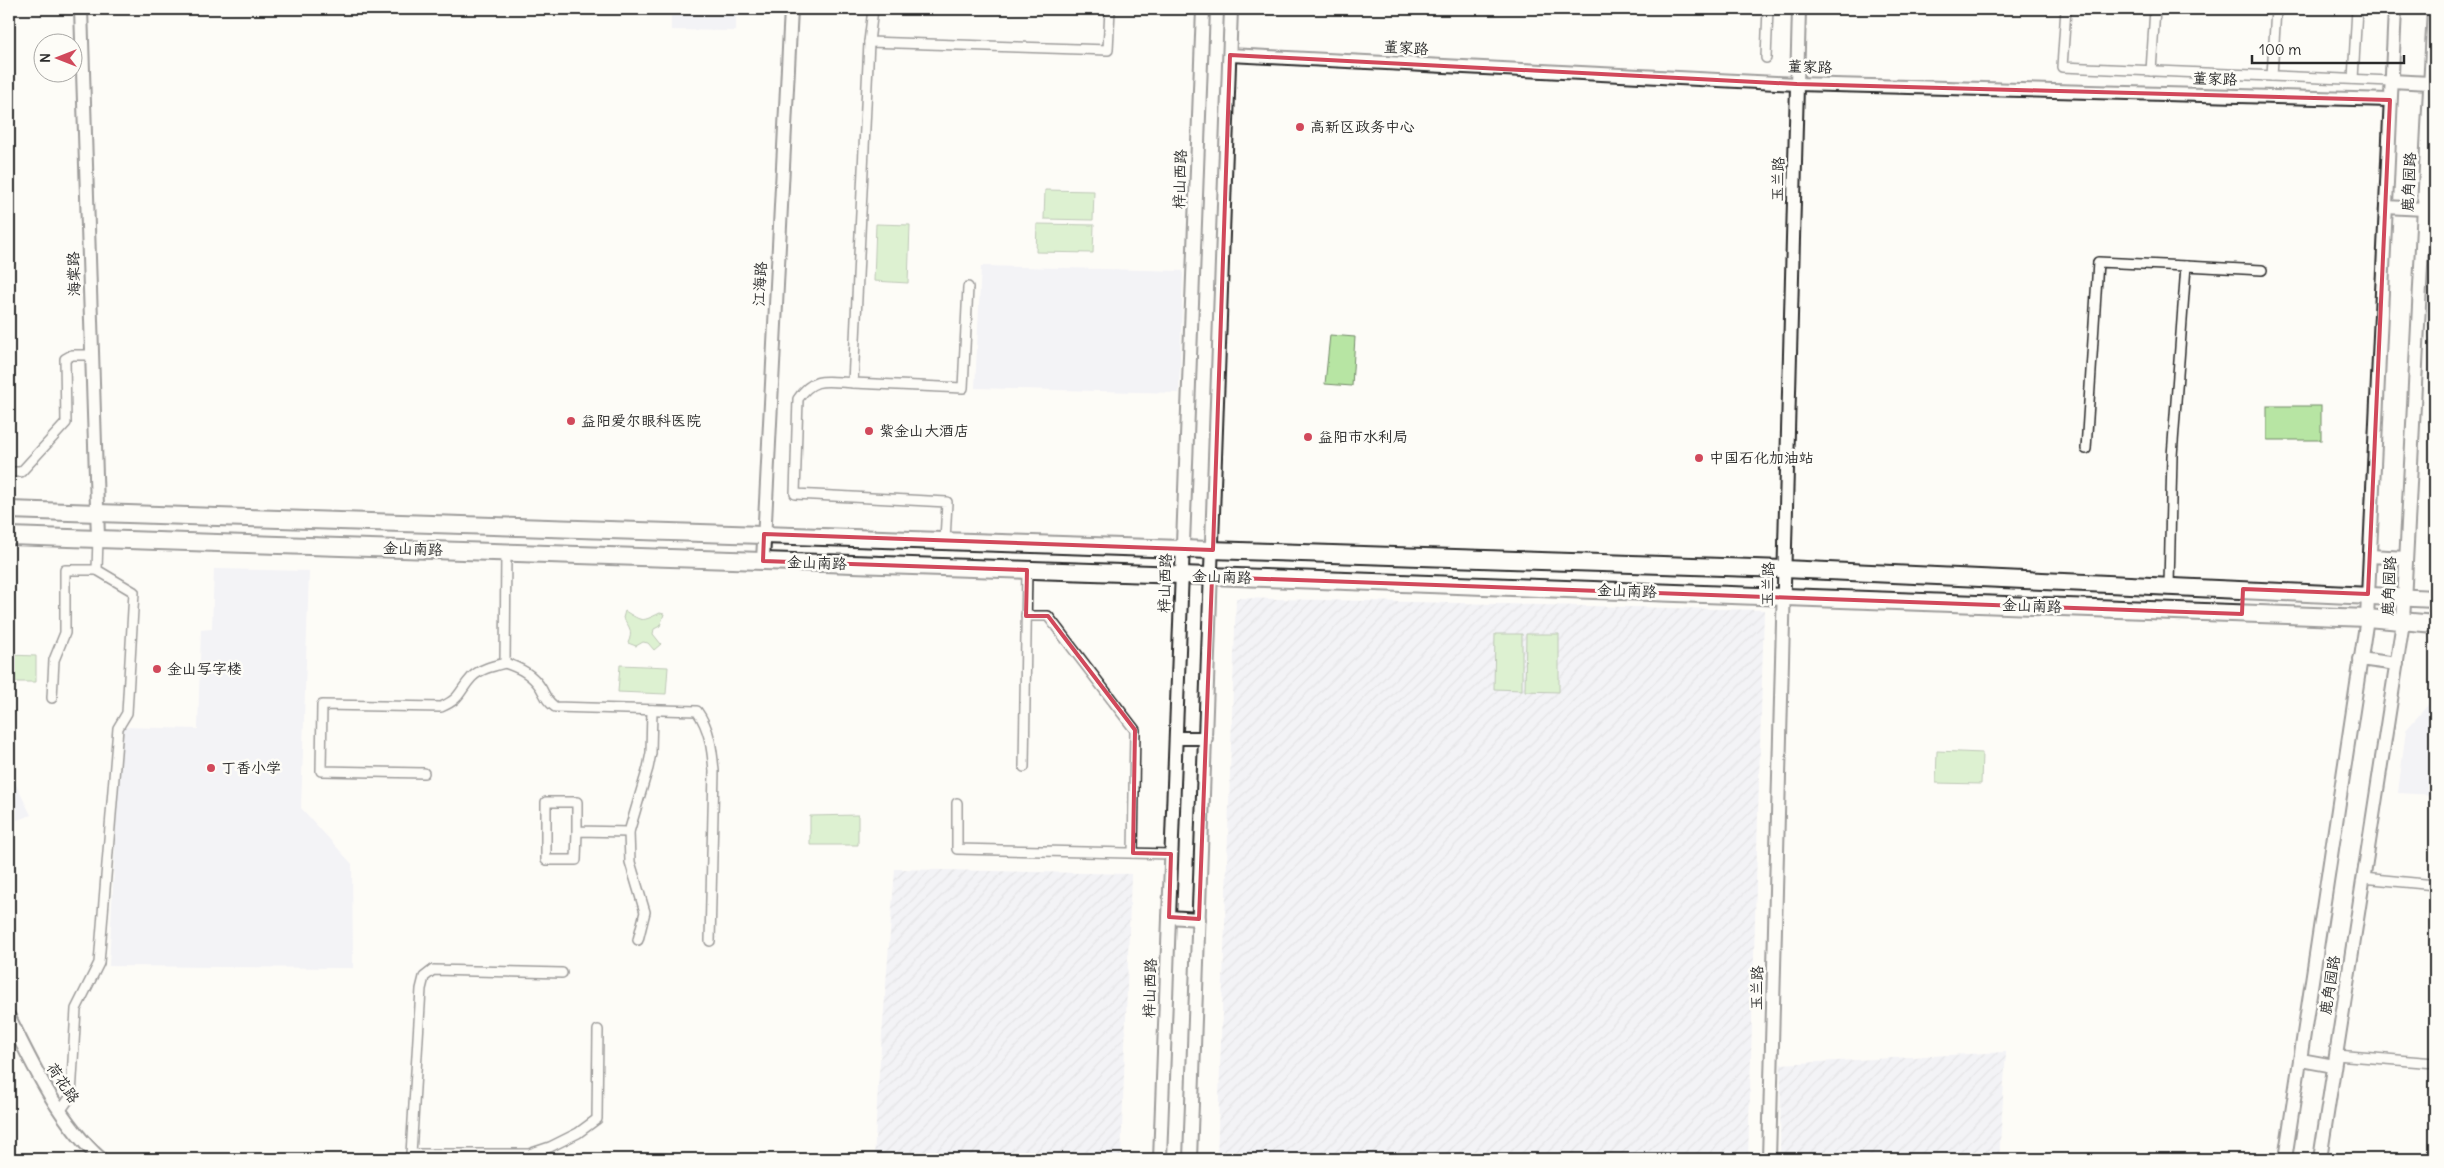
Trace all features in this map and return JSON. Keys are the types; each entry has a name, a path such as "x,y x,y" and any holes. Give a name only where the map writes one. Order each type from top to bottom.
{"highway":[{"name":"金山南路","path":"9,510 1784,569 2243,588 2435,599"},
{"name":"金山南路","path":"9,536 1927,602 2367,618 2435,624"},
{"path":"1927,602 1928,575"},
{"path":"2242,614 2243,588"}],"street":[{"name":"海棠路","path":"81,9 98,538"},
{"name":"江海路","path":"763,561 791,9"},
{"path":"853,384 869,42 873,9"},
{"path":"869,42 1108,50 1110,9"},
{"name":"梓山西路","path":"1160,1159 1203,9"},
{"path":"1190,1159 1231,9"},
{"path":"1766,58 1768,9"},
{"name":"玉兰路","path":"1769,1159 1799,9"},
{"path":"2066,9 2062,67 2430,83"},
{"path":"2152,71 2155,9"},
{"path":"2272,76 2276,9"},
{"path":"2353,79 2357,9"},
{"name":"鹿角园路","path":"2284,1159 2301,1060 2367,618 2395,9"},
{"name":"鹿角园路","path":"2320,1159 2403,622 2434,9"},
{"name":"董家路","path":"1230,55 1797,84 2390,100"},
{"path":"2386,207 2424,209"},
{"path":"2086,449 2098,262 2262,270"},
{"path":"2169,585 2172,456 2186,266"},
{"path":"945,541 946,502 795,494 798,399 806,386 816,382 963,388 968,287"},
{"path":"9,472 21,472 66,423 65,360 72,355 93,355"},
{"path":"97,570 98,538"},
{"path":"505,663 506,552"},
{"path":"2370,556 2406,558"},
{"path":"52,698 54,660 65,633 65,570 97,570 134,592 128,713 118,728 99,963 76,1010 70,1096 61,1110"},
{"path":"1024,767 1027,570"},
{"path":"1026,616 1048,616 1135,730 1133,853"},
{"path":"2360,659 2396,664"},
{"path":"424,773 320,771 322,705 441,707 455,701 472,677 487,668 505,663 521,668 534,678 546,701 555,707 697,712 705,722 711,744 714,771 710,941"},
{"path":"638,940 645,912 630,862 629,832 651,753 652,710"},
{"path":"1176,738 1206,738"},
{"path":"546,802 577,802 577,831 576,860 546,860 546,802"},
{"path":"956,803 957,849 1171,854"},
{"path":"577,831 629,832"},
{"path":"2363,878 2435,885"},
{"path":"1169,917 1199,919"},
{"path":"562,973 433,970 424,977 421,990 411,1157 529,1154 550,1147 578,1133 596,1119 598,1030"},
{"name":"荷花路","path":"9,1018 36,1073 86,1146 101,1159"},
{"path":"2301,1060 2435,1063"}],"highlighted area":[{"path":"1230,55 1797,84 2390,100 2368,594 2243,589 2242,614 1212,577 1199,919 1169,917 1171,854 1133,853 1135,730 1048,616 1026,616 1027,570 763,561 764,534 1213,550"}],"shaded area":[{"path":"671,9 736,9 736,31 671,30"},
{"path":"981,266 1183,271 1179,393 975,388"},
{"name":"丁香小学","path":"214,569 309,571 301,808 352,864 353,968 109,966 121,727 198,729 201,630 212,629"},
{"path":"1236,598 1764,610 1748,1159 1217,1159"},
{"path":"2435,697 2435,795 2398,793 2406,730"},
{"path":"9,771 31,815 9,823"},
{"path":"895,869 1131,874 1121,1159 874,1159"},
{"path":"2006,1052 1999,1159 1780,1159 1781,1064"}],"green space":[{"path":"1045,190 1094,191 1093,220 1044,219"},
{"path":"876,224 910,225 908,283 874,281"},
{"path":"1037,224 1094,225 1093,253 1036,252"},
{"path":"1330,335 1355,337 1352,386 1325,384"},
{"path":"2267,406 2321,406 2321,440 2267,440"},
{"path":"625,611 642,620 660,613 664,614 660,626 654,629 653,634 661,644 654,650 648,643 643,642 636,646 628,643 630,633 629,627 623,618"},
{"path":"1495,634 1522,634 1522,690 1494,689"},
{"path":"1526,634 1559,634 1559,692 1525,691"},
{"path":"9,655 36,656 36,682 9,682"},
{"path":"620,665 668,667 666,694 618,692"},
{"path":"1937,751 1982,753 1981,784 1936,783"},
{"path":"858,815 858,845 810,845 810,816"}],"place":[{"name":"高新区政务中心","path":"1300,127"},
{"name":"益阳爱尔眼科医院","path":"571,421"},
{"name":"紫金山大酒店","path":"869,431"},
{"name":"益阳市水利局","path":"1308,437"},
{"name":"中国石化加油站","path":"1699,458"},
{"name":"金山写字楼","path":"157,669"},
{"name":"丁香小学","path":"211,768"}]}
